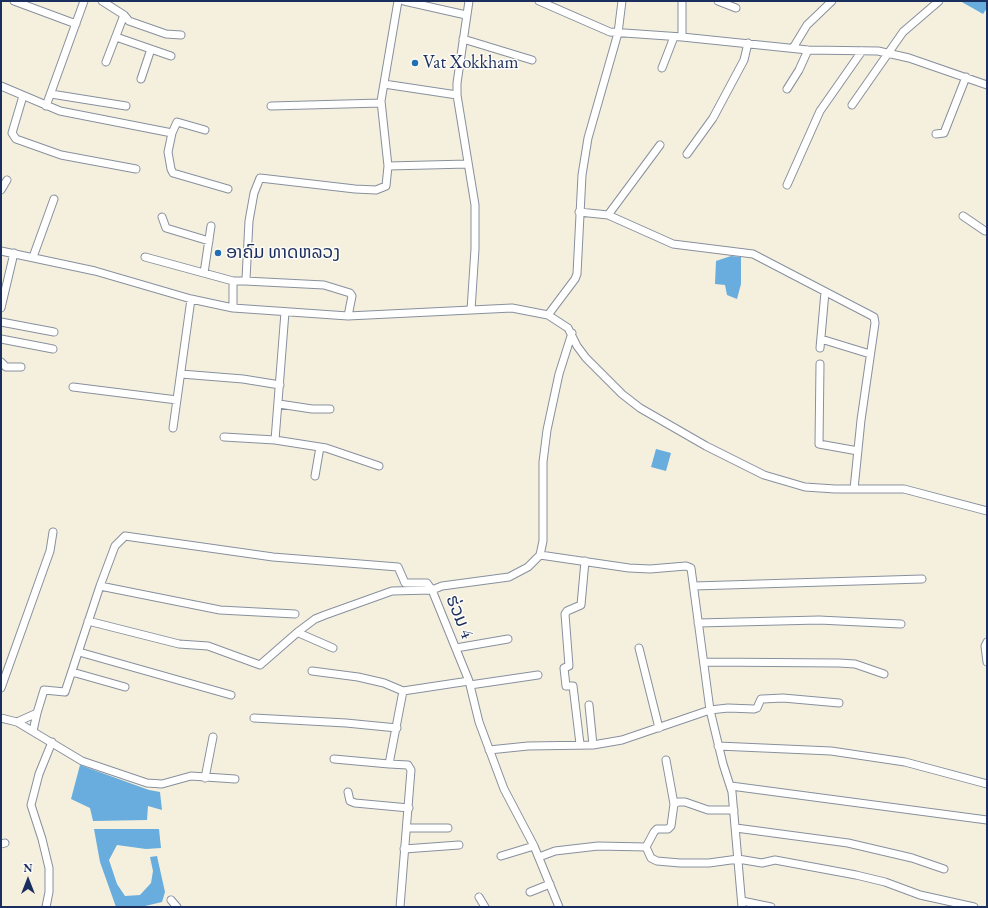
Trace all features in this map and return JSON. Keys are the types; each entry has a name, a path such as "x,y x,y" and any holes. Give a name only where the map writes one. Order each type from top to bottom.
{"street":[{"path":"14,1 76,24"},
{"path":"46,106 84,1"},
{"path":"102,1 124,15 129,21 166,34 181,35"},
{"path":"245,281 249,221 254,193 259,178 262,177 301,184 376,190 386,186 388,166 381,103 398,1"},
{"path":"404,1 466,15"},
{"path":"469,1 458,70 457,95 475,205 475,249 470,310"},
{"path":"539,1 610,32 748,43 808,50 888,53 909,58 987,85"},
{"path":"548,315 575,279 582,175 588,138 618,33 622,1"},
{"path":"662,68 678,37 682,1"},
{"path":"718,1 736,8"},
{"path":"793,48 807,25 832,1"},
{"path":"852,105 903,32 939,1"},
{"path":"106,62 124,15"},
{"path":"116,36 171,56"},
{"path":"463,39 532,60"},
{"path":"687,154 713,118 744,60 748,43"},
{"path":"141,79 151,49"},
{"path":"787,89 808,50"},
{"path":"787,185 820,111 862,51"},
{"path":"936,134 944,134 966,77"},
{"path":"384,84 457,95"},
{"path":"1,86 46,106 60,110 172,133"},
{"path":"51,94 126,106"},
{"path":"23,96 12,133 16,139 61,155 136,169"},
{"path":"271,106 381,103"},
{"path":"205,130 177,122 172,133 168,152 171,169 173,173 228,189"},
{"path":"608,215 660,145"},
{"path":"388,166 468,164"},
{"path":"1,190 7,180"},
{"path":"33,257 54,199"},
{"path":"579,212 608,215 673,244 753,254 874,317 875,323 854,489"},
{"path":"964,216 987,231"},
{"path":"162,217 166,228 208,241"},
{"path":"204,273 211,226"},
{"path":"1,251 95,271 191,299 233,308 348,316 512,308 548,315 562,323 572,333 577,346 586,358 640,408 665,423 764,475 805,487 904,489 987,510"},
{"path":"1,308 14,253"},
{"path":"145,257 233,281 324,285 350,293 352,296 348,316"},
{"path":"233,281 233,308"},
{"path":"820,348 825,292"},
{"path":"173,428 191,299"},
{"path":"275,440 285,312"},
{"path":"1,322 54,332"},
{"path":"572,333 559,374 547,430 543,462 543,541 540,555 650,569 686,566 691,568 693,571 698,622 710,710 718,746 731,786 742,904 771,907"},
{"path":"1,338 53,349"},
{"path":"821,339 870,354"},
{"path":"1,362 6,367 21,367"},
{"path":"820,364 819,444 858,451"},
{"path":"180,374 243,379 280,385"},
{"path":"73,387 177,400"},
{"path":"279,404 312,409 330,409"},
{"path":"224,437 275,440 320,447 379,466"},
{"path":"315,476 320,447"},
{"path":"1,688 50,551 53,532"},
{"path":"33,731 44,690 65,692 88,621 115,546 126,536 273,557 398,567 406,587"},
{"name":"ຮ່ວມ 4","path":"540,555 528,567 509,577 442,586 432,590 469,683 479,722 504,789 534,846 559,907"},
{"path":"580,744 572,686 566,686 564,668 569,666 565,614 581,605 585,561"},
{"path":"694,586 922,580"},
{"path":"100,586 220,610 295,614"},
{"path":"88,621 179,644 208,646 260,666 299,631 315,619 406,587 432,590"},
{"path":"698,622 819,620 901,624"},
{"path":"299,631 301,634 333,648"},
{"path":"456,648 508,639"},
{"path":"987,642 985,646 987,662"},
{"path":"639,648 658,728"},
{"path":"79,652 231,695"},
{"path":"704,662 839,663 854,664 884,674"},
{"path":"312,671 358,677 384,683 403,691 538,674"},
{"path":"72,672 125,687"},
{"path":"389,764 403,691"},
{"path":"489,750 580,744 593,745 622,740 710,710 728,708 754,709 757,708 761,699 777,698 839,703"},
{"path":"590,705 593,745"},
{"path":"17,722 37,713"},
{"path":"1,718 17,722 82,761 147,783 162,784 191,776 235,779"},
{"path":"254,718 275,721 346,723 397,728"},
{"path":"205,778 213,737"},
{"path":"46,907 49,892 49,868 42,839 31,805 39,774 52,742"},
{"path":"718,746 831,750 905,762 913,766 987,784"},
{"path":"334,759 410,766 408,828 404,849 400,907"},
{"path":"646,847 657,829 668,829 671,826 674,804 666,760"},
{"path":"731,786 987,820"},
{"path":"348,792 350,801 355,803 409,808"},
{"path":"674,804 685,802 708,810 734,810"},
{"path":"408,828 448,828"},
{"path":"736,828 848,843 912,858 944,869"},
{"path":"404,849 459,845"},
{"path":"501,856 534,846"},
{"path":"539,857 543,854 562,850 598,846 646,847"},
{"path":"646,847 651,858 657,861 680,864 709,863 738,858 762,863 775,860 849,873 885,882 920,895 974,907"},
{"path":"530,892 550,884"},
{"path":"479,897 485,907"},
{"path":"171,900 178,907"}],"water":[{"path":"960,1 987,1 987,8 983,14"},
{"path":"731,256 741,257 741,284 737,299 727,295 725,285 715,284 716,261"},
{"path":"656,449 671,453 666,471 651,467"},
{"path":"80,765 149,790 160,792 162,810 148,806 147,820 93,821 90,808 71,799"},
{"path":"94,829 159,829 161,848 146,849 117,845 109,860 117,884 125,896 140,895 151,883 153,871 150,857 157,856 165,892 162,902 141,907 116,907 100,862"}],"place":[{"name":"Vat Xokkham","path":"415,63"},
{"name":"ອາຄົມ ທາດຫລວງ","path":"218,253"}]}
